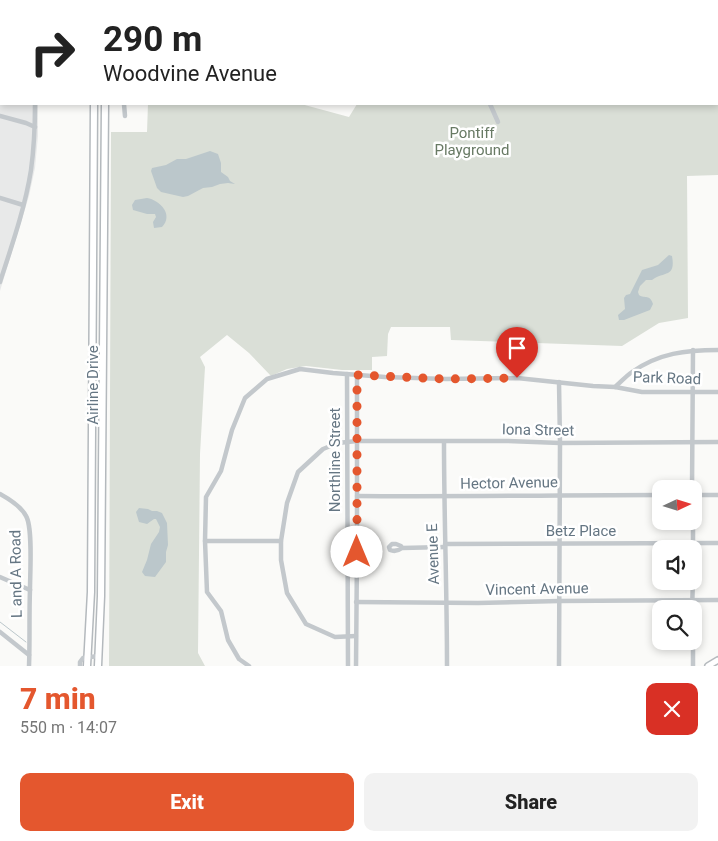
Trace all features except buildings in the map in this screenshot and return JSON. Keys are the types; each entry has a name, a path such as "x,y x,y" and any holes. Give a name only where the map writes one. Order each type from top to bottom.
{"highway":[{"name":"Airline Drive","path":"87,666 91,592 94,105"},
{"name":"Airline Drive","path":"98,666 101,596 105,105"},
{"path":"94,148 105,148"},
{"path":"93,236 104,235"},
{"path":"93,426 102,426"}],"main road":[{"path":"708,666 718,660"}],"street":[{"path":"0,282 23,205 31,170 35,105"},
{"path":"124,105 125,116"},
{"path":"490,105 498,122"},
{"path":"0,116 35,127"},
{"path":"0,198 23,205"},
{"path":"615,387 633,371 667,354 693,350 718,350"},
{"path":"692,480 693,350"},
{"name":"Park Road","path":"249,666 238,659 228,640 220,611 207,592 206,497 221,471 232,430 245,398 267,379 300,369 357,375 446,379 517,378 615,387 642,392 718,392"},
{"name":"Northline Street","path":"347,374 348,666"},
{"name":"Northline Street","path":"356,666 357,375"},
{"path":"559,382 559,666"},
{"name":"Iona Street","path":"356,636 335,637 306,624 287,593 281,560 281,541 287,502 298,472 323,448 338,443 357,441 718,442"},
{"name":"Avenue E","path":"444,442 447,666"},
{"name":"L and A Road","path":"0,494 21,509 27,517 29,526 29,666"},
{"name":"Hector Avenue","path":"357,496 652,495"},
{"path":"702,495 718,495"},
{"path":"205,541 281,541"},
{"name":"Betz Place","path":"702,542 718,543"},
{"name":"Betz Place","path":"402,548 445,545 652,543"},
{"path":"0,578 30,590"},
{"path":"692,600 693,590"},
{"name":"Vincent Avenue","path":"356,602 478,603 652,600"},
{"name":"Vincent Avenue","path":"702,600 718,600"},
{"path":"0,632 29,655"},
{"path":"692,650 692,666"},
{"path":"80,666 83,658 98,656"}],"shaded area":[{"path":"0,105 38,105 35,168 29,196 0,291"},
{"path":"210,151 218,154 221,172 235,184 220,184 203,188 183,197 161,192 157,188 151,171 152,168 166,165 177,159 186,159"},
{"path":"147,198 157,202 164,209 167,218 162,227 154,228 155,214 133,210 132,205 135,200"},
{"path":"669,255 672,256 673,263 671,271 652,280 646,280 640,286 639,295 652,301 653,304 650,310 624,320 619,320 618,315 625,309 624,298 630,294 642,270 658,265"},
{"path":"139,508 162,513 167,523 168,545 166,562 155,577 145,576 142,572 151,544 160,527 156,519 147,524 139,522 136,512"}],"green space":[{"name":"Pontiff Playground","path":"148,105 305,105 349,117 356,105 718,105 718,175 687,176 688,318 659,323 622,346 451,340 450,327 391,327 388,334 387,356 372,357 372,370 342,370 306,366 287,369 271,376 249,353 227,335 200,357 205,367 200,454 198,653 205,666 109,666 111,132 147,132"}],"waterway":[{"path":"0,622 26,642"}],"route":[{"path":"357,552 357,375 446,379 517,378"}]}
